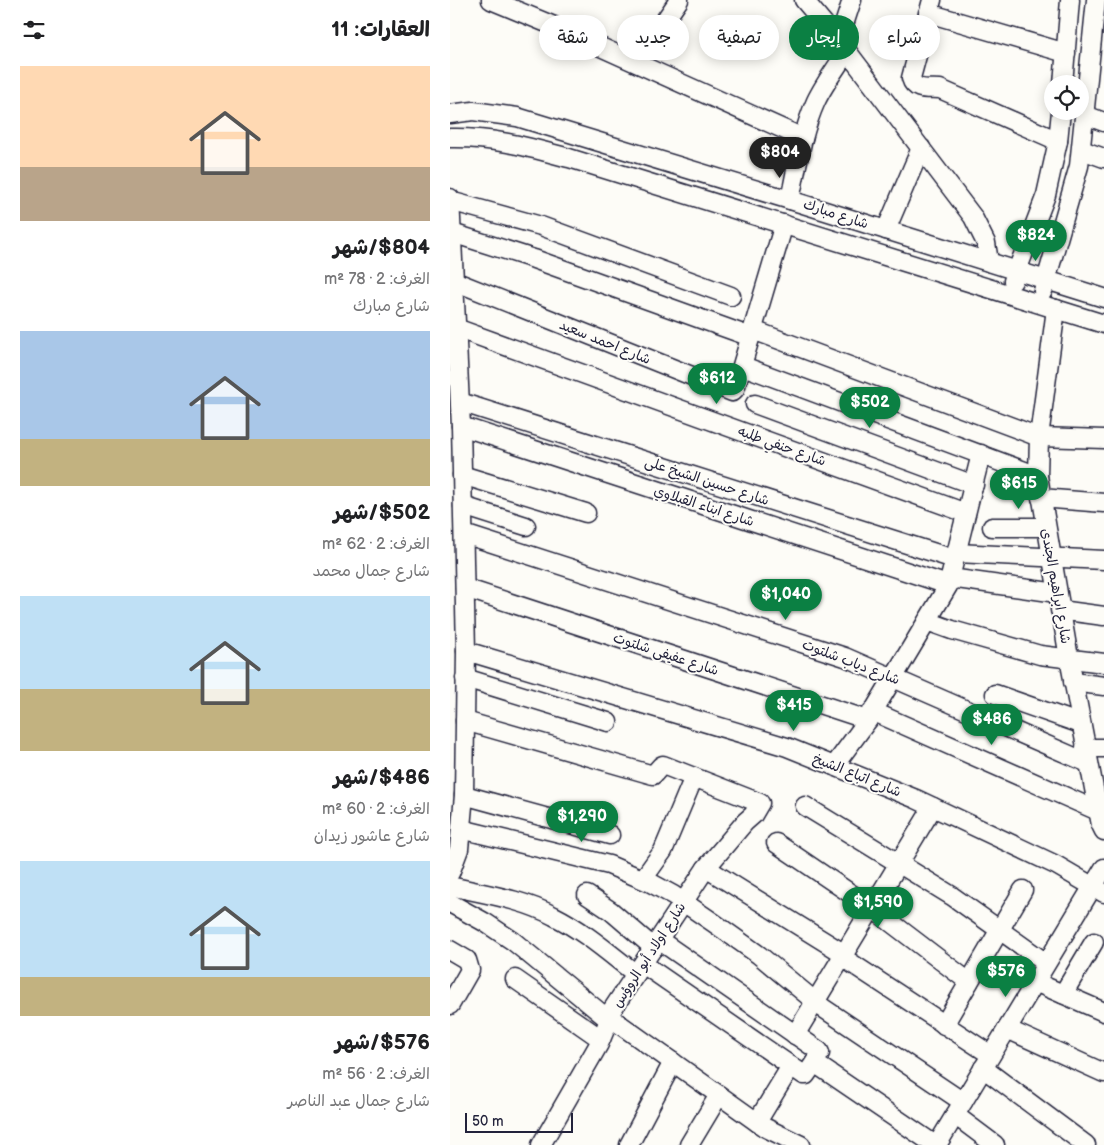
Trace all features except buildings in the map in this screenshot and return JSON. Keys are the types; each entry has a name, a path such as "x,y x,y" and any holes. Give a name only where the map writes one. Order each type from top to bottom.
{"street":[{"path":"491,0 554,26 803,138"},
{"path":"669,15 679,0"},
{"path":"804,0 817,15"},
{"path":"849,15 852,0"},
{"path":"1064,75 1070,0"},
{"path":"1089,96 1097,59 1098,4"},
{"path":"1058,141 940,89 921,88 914,85 911,78 930,6 1066,53"},
{"path":"790,200 803,138 817,100 836,60"},
{"path":"854,60 978,226 986,243 989,262"},
{"name":"شارع مبارك","path":"450,114 473,110 517,117 1104,298"},
{"path":"1089,116 1104,122"},
{"path":"1008,294 1046,195 1058,141 1060,120"},
{"path":"1040,304 1079,166 1085,120"},
{"name":"شارع مبارك","path":"450,138 504,141 570,158 1104,324"},
{"path":"886,230 921,148"},
{"path":"1082,150 1104,158"},
{"path":"745,212 752,188"},
{"path":"450,198 464,534 460,597 466,651 464,795 459,848 450,873"},
{"path":"450,201 541,226 732,296"},
{"name":"شارع احمد سعيد","path":"454,281 730,392 735,389 743,366 784,224"},
{"path":"452,233 534,259 752,334 1040,437 1104,439"},
{"path":"1028,242 1054,251"},
{"name":"شارع ابراهيم الجندى","path":"1056,309 1040,437 1038,476 1073,682 1098,811 1104,831"},
{"name":"شارع حنفي طلبه","path":"456,328 966,513"},
{"path":"743,366 1038,476"},
{"name":"شارع حسين الشيخ على","path":"460,402 955,556 1051,557 1104,560"},
{"path":"755,404 974,484"},
{"name":"شارع ابناء القبلاوي","path":"461,426 949,582 1059,601 1104,616"},
{"path":"834,766 870,715 949,582 981,454"},
{"path":"462,475 586,512"},
{"path":"1041,498 1104,503"},
{"path":"463,506 526,526"},
{"path":"992,527 1046,527"},
{"name":"شارع دياب شلتوت","path":"464,534 845,657 1087,755"},
{"name":"شارع عفيفى شلتوت","path":"460,597 870,715 1098,811"},
{"path":"926,622 1040,655 1104,663"},
{"name":"شارع اتباع الشيخ","path":"466,651 787,747 933,807 1056,865 1098,890"},
{"path":"465,678 608,722"},
{"path":"1073,682 1104,686"},
{"path":"995,694 1081,724"},
{"path":"465,721 653,775 662,765 694,777 663,850 643,879"},
{"path":"1087,755 1104,748"},
{"name":"شارع اولاد أبو الروؤس","path":"541,1145 602,1040 608,1024 608,1017 706,868 744,822 752,816 760,802 694,777"},
{"path":"464,795 610,835"},
{"path":"805,806 952,896 1046,963"},
{"path":"796,1035 933,807"},
{"path":"461,829 609,865 643,879 683,902 759,955 816,1001 959,1108 995,1145"},
{"path":"776,843 872,908 969,982"},
{"path":"706,868 838,950 842,957 944,1024 1086,1145"},
{"path":"815,1062 936,1145 1069,924 1098,890 1104,868"},
{"path":"450,886 513,900 554,916 805,1075 820,1052 656,944 587,895"},
{"path":"944,1024 1023,890"},
{"path":"450,903 513,941 608,1017 757,1122 802,1145"},
{"path":"1062,994 1099,944 1069,924"},
{"path":"450,950 467,960 470,970 450,1005"},
{"path":"515,979 602,1040"},
{"path":"1034,982 1104,1012"},
{"path":"1007,1029 1104,1073"},
{"path":"630,1145 673,1062"},
{"path":"757,1122 791,1066"},
{"path":"689,1145 719,1094"}]}
